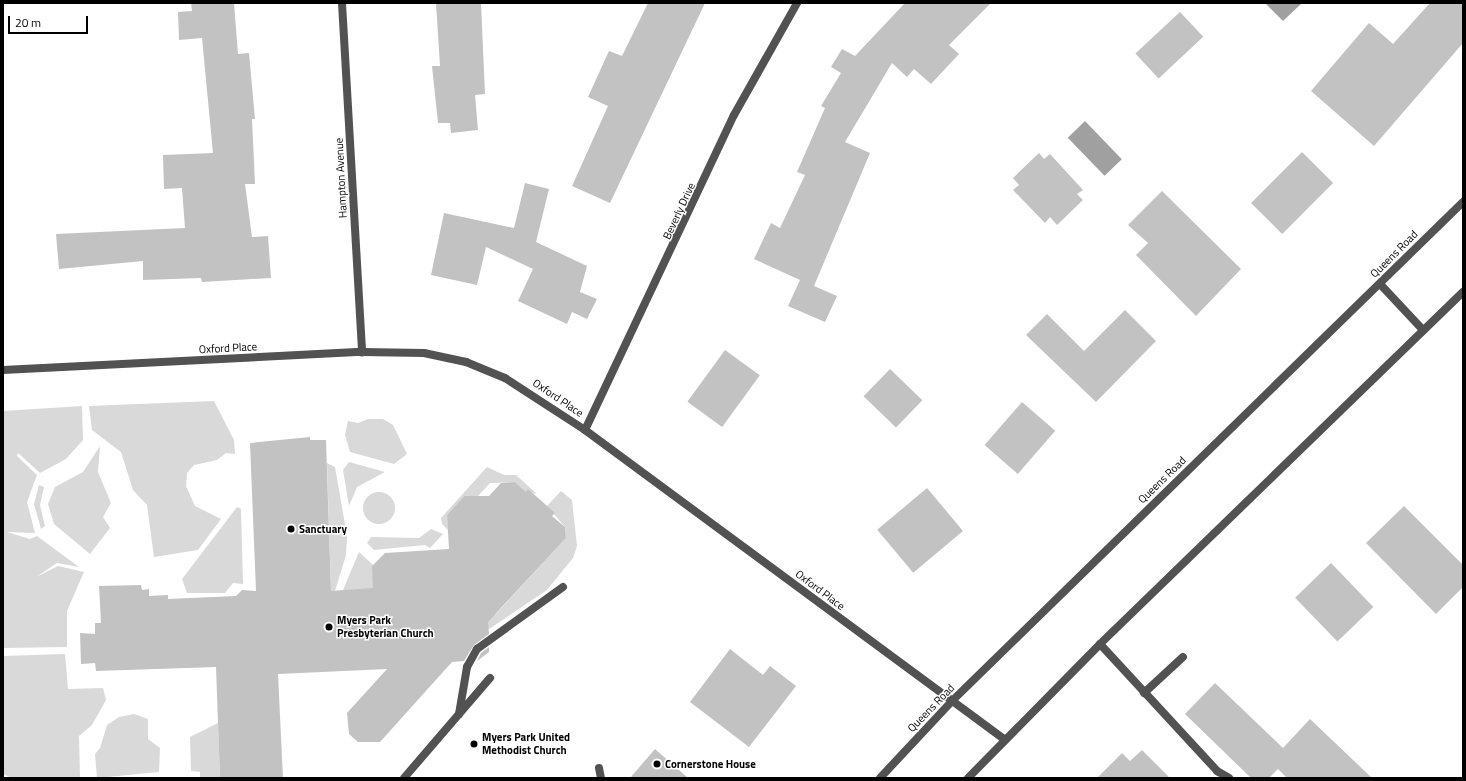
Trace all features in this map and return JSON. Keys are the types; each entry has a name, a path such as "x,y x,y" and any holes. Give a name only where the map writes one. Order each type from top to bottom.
{"street":[{"name":"Hampton Avenue","path":"342,3 362,352"},
{"name":"Beverly Drive","path":"585,430 734,116 797,3"},
{"name":"Queens Road","path":"880,778 953,700 1463,202"},
{"path":"1380,284 1423,330"},
{"path":"968,778 1100,644 1463,292"},
{"name":"Oxford Place","path":"3,370 362,352 424,354 466,362 505,378 585,430 953,700 1004,740"},
{"path":"459,714 467,667 477,649 563,588"},
{"path":"1100,644 1216,771 1229,778"},
{"path":"1144,693 1184,657"},
{"path":"404,778 490,678"},
{"path":"599,768 601,778"}],"shaded area":[{"path":"1265,3 1300,3 1301,4 1283,21"},
{"path":"1085,121 1122,159 1105,176 1068,138"},
{"path":"214,401 234,440 235,454 226,453 217,460 194,465 187,473 186,486 195,506 221,519 198,550 154,557 147,505 133,490 121,452 92,430 89,406"},
{"path":"82,406 83,440 66,459 40,473 18,453 17,456 37,475 27,502 35,533 7,532 30,539 37,536 79,567 57,563 36,577 58,566 84,572 67,611 67,647 3,648 3,411"},
{"path":"368,419 383,419 393,425 407,454 394,464 350,452 345,435 348,421 358,423"},
{"path":"100,446 98,472 111,503 103,517 110,528 90,554 54,524 48,504 55,487 83,472"},
{"path":"349,462 385,472 357,487 349,506 343,470"},
{"path":"327,463 335,467 347,536 346,555 335,591 331,591"},
{"path":"487,467 504,475 516,475 537,494 526,492 515,482 490,483 478,496 464,496 447,515 448,530 442,524 441,518"},
{"path":"39,485 44,487 40,505 45,526 41,529 34,504"},
{"path":"561,491 572,500 577,546 573,558 547,590 489,629 482,623 492,613 495,615 566,538 565,527 547,506"},
{"path":"376,492 382,492 392,499 395,508 394,514 388,521 382,524 376,524 366,517 363,511 363,505 370,495"},
{"path":"237,507 241,509 243,584 233,583 225,593 187,593 182,579"},
{"path":"431,529 443,534 430,548 425,545 374,550 367,543 371,537 419,538"},
{"path":"359,552 373,565 375,605 353,590 343,590"},
{"path":"65,654 68,689 103,688 106,700 92,725 79,736 80,777 12,778 3,774 3,656"},
{"path":"134,714 148,719 148,739 160,748 159,772 97,778 95,754 100,748 107,725 119,717"},
{"path":"218,723 220,778 200,778 200,772 191,771 190,737"}],"building":[{"path":"191,3 234,3 238,54 249,53 255,119 252,119 255,184 245,184 252,237 268,236 271,278 202,282 201,278 143,280 143,261 59,269 56,234 185,228 182,188 164,189 163,155 213,153 202,38 179,40 178,12 192,11"},
{"path":"436,3 481,3 485,94 475,95 478,130 451,133 450,123 438,123 432,66 440,66"},
{"path":"648,3 705,3 610,203 572,186 608,106 588,97 609,51 622,56"},
{"path":"905,3 991,3 949,45 959,54 931,84 914,69 907,77 892,63 845,142 870,153 814,286 837,296 825,322 788,306 800,280 754,259 771,223 780,228 805,175 797,172 825,108 821,106 841,73 831,67 842,49 855,56"},
{"path":"1430,3 1463,3 1463,43 1374,146 1311,91 1369,23 1393,44"},
{"path":"1180,12 1203,37 1159,78 1135,54"},
{"path":"1302,152 1333,183 1282,234 1251,203"},
{"path":"1039,153 1044,159 1050,154 1083,190 1077,194 1083,200 1057,225 1050,217 1045,223 1013,190 1019,185 1013,178"},
{"path":"525,183 549,189 536,242 587,266 580,292 597,299 587,319 572,312 567,324 518,301 533,269 486,247 477,285 431,275 444,213 514,228"},
{"path":"1162,191 1241,269 1196,316 1136,255 1148,243 1128,225"},
{"path":"1125,310 1156,341 1096,402 1026,335 1047,314 1084,351"},
{"path":"725,350 760,375 722,427 687,402"},
{"path":"890,369 922,400 896,428 864,396"},
{"path":"1022,402 1055,431 1018,474 985,445"},
{"path":"310,437 310,440 326,440 331,591 373,588 372,566 385,553 449,549 447,515 464,496 489,496 501,483 515,482 526,492 528,489 555,513 552,516 565,527 566,538 488,622 489,634 474,645 464,661 452,662 380,742 358,742 349,734 347,713 387,669 278,674 283,778 220,778 216,667 96,671 95,663 81,664 80,633 95,634 95,623 101,623 99,586 141,585 142,590 149,589 149,596 168,595 168,599 236,596 242,590 256,591 250,443"},
{"path":"927,488 963,531 913,573 877,530"},
{"path":"1404,506 1463,565 1463,587 1436,614 1366,543"},
{"path":"1331,563 1373,607 1337,642 1295,598"},
{"path":"489,647 489,652 477,661 481,653"},
{"path":"730,649 763,675 770,666 796,686 749,747 690,702"},
{"path":"1215,683 1283,748 1310,719 1372,778 1287,778 1278,769 1269,778 1251,778 1185,714"},
{"name":"Cornerstone House","path":"655,749 688,778 630,778"},
{"path":"1142,750 1170,778 1097,778 1122,753 1130,761"}],"place":[{"name":"Sanctuary","path":"291,529"},
{"name":"Myers Park Presbyterian Church","path":"329,627"},
{"name":"Myers Park United Methodist Church","path":"474,744"},
{"name":"Cornerstone House","path":"657,764"}]}
